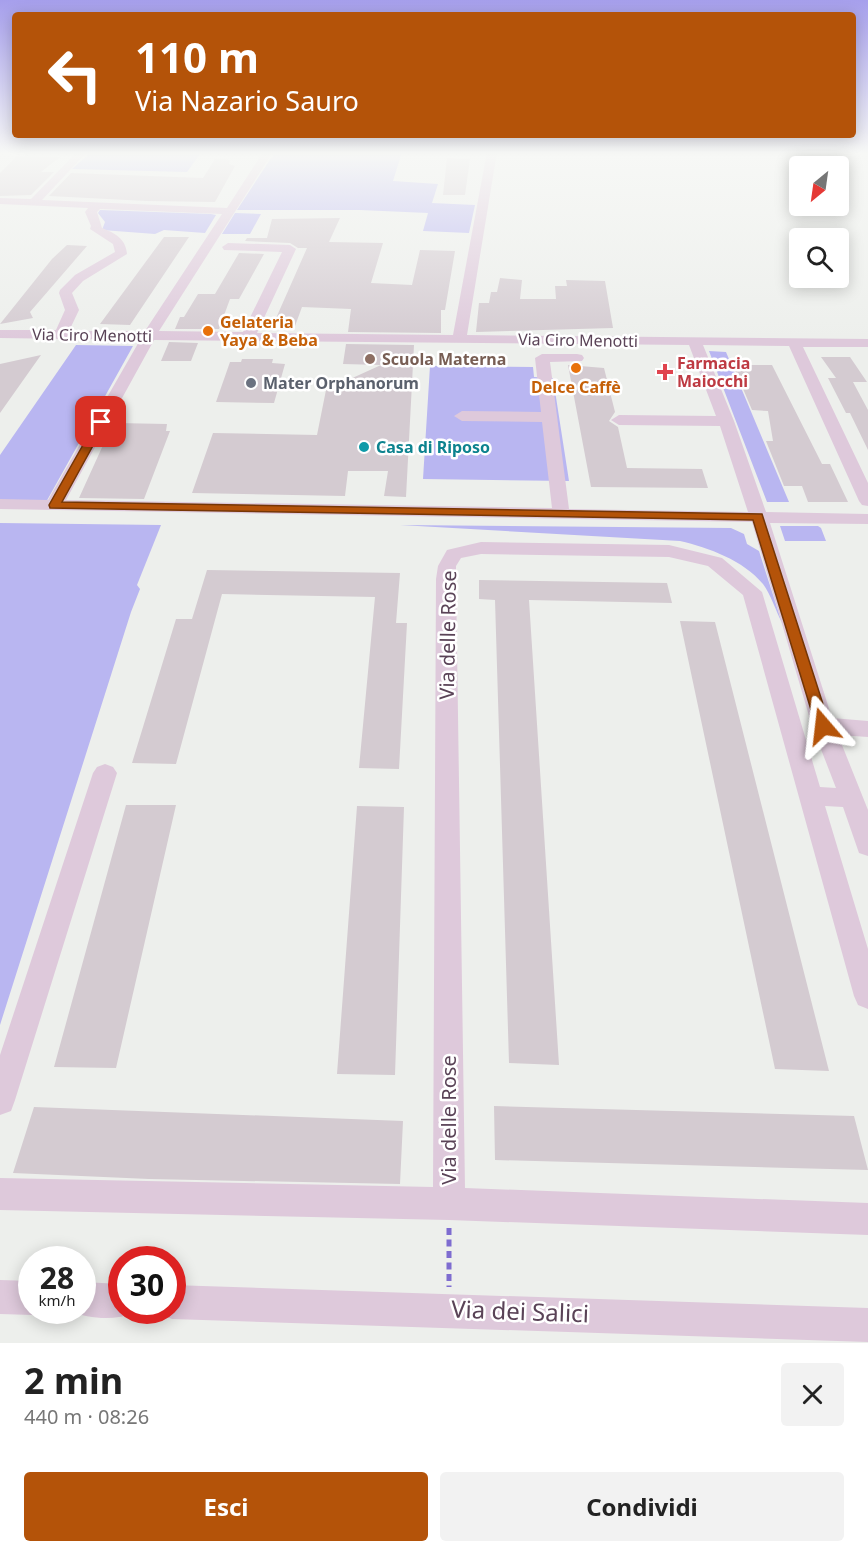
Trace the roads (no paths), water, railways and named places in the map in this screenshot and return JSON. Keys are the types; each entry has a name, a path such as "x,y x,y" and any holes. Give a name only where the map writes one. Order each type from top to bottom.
{"street":[{"path":"61,334 72,310 65,293 79,278 121,254 122,246 96,229 92,215"},
{"path":"54,505 150,336 227,215"},
{"path":"459,339 481,215"},
{"path":"228,247 290,249 248,337"},
{"name":"Via Ciro Menotti","path":"1,335 868,343"},
{"path":"694,341 726,421 823,726 852,798 868,846"},
{"path":"794,343 868,501"},
{"path":"561,513 542,358 577,358"},
{"path":"462,416 550,417"},
{"path":"619,420 726,421"},
{"path":"0,504 868,519"},
{"name":"Via delle Rose","path":"449,1204 446,579 447,566 454,554 481,548 669,551 715,562 752,592 868,996"},
{"path":"823,726 868,729"},
{"path":"0,1100 105,773"},
{"path":"811,796 852,798"},
{"name":"Via delle Rose","path":"0,1194 449,1204 868,1219"},
{"path":"0,1297 18,1298"},
{"name":"Via dei Salici","path":"186,1302 868,1325"}],"place":[{"name":"Gelateria Yaya & Beba","path":"208,331"},
{"name":"Scuola Materna","path":"370,359"},
{"name":"Delce Caffè","path":"576,368"},
{"name":"Farmacia Maiocchi","path":"665,372"},
{"name":"Mater Orphanorum","path":"251,383"},
{"name":"Casa di Riposo","path":"364,447"}]}
